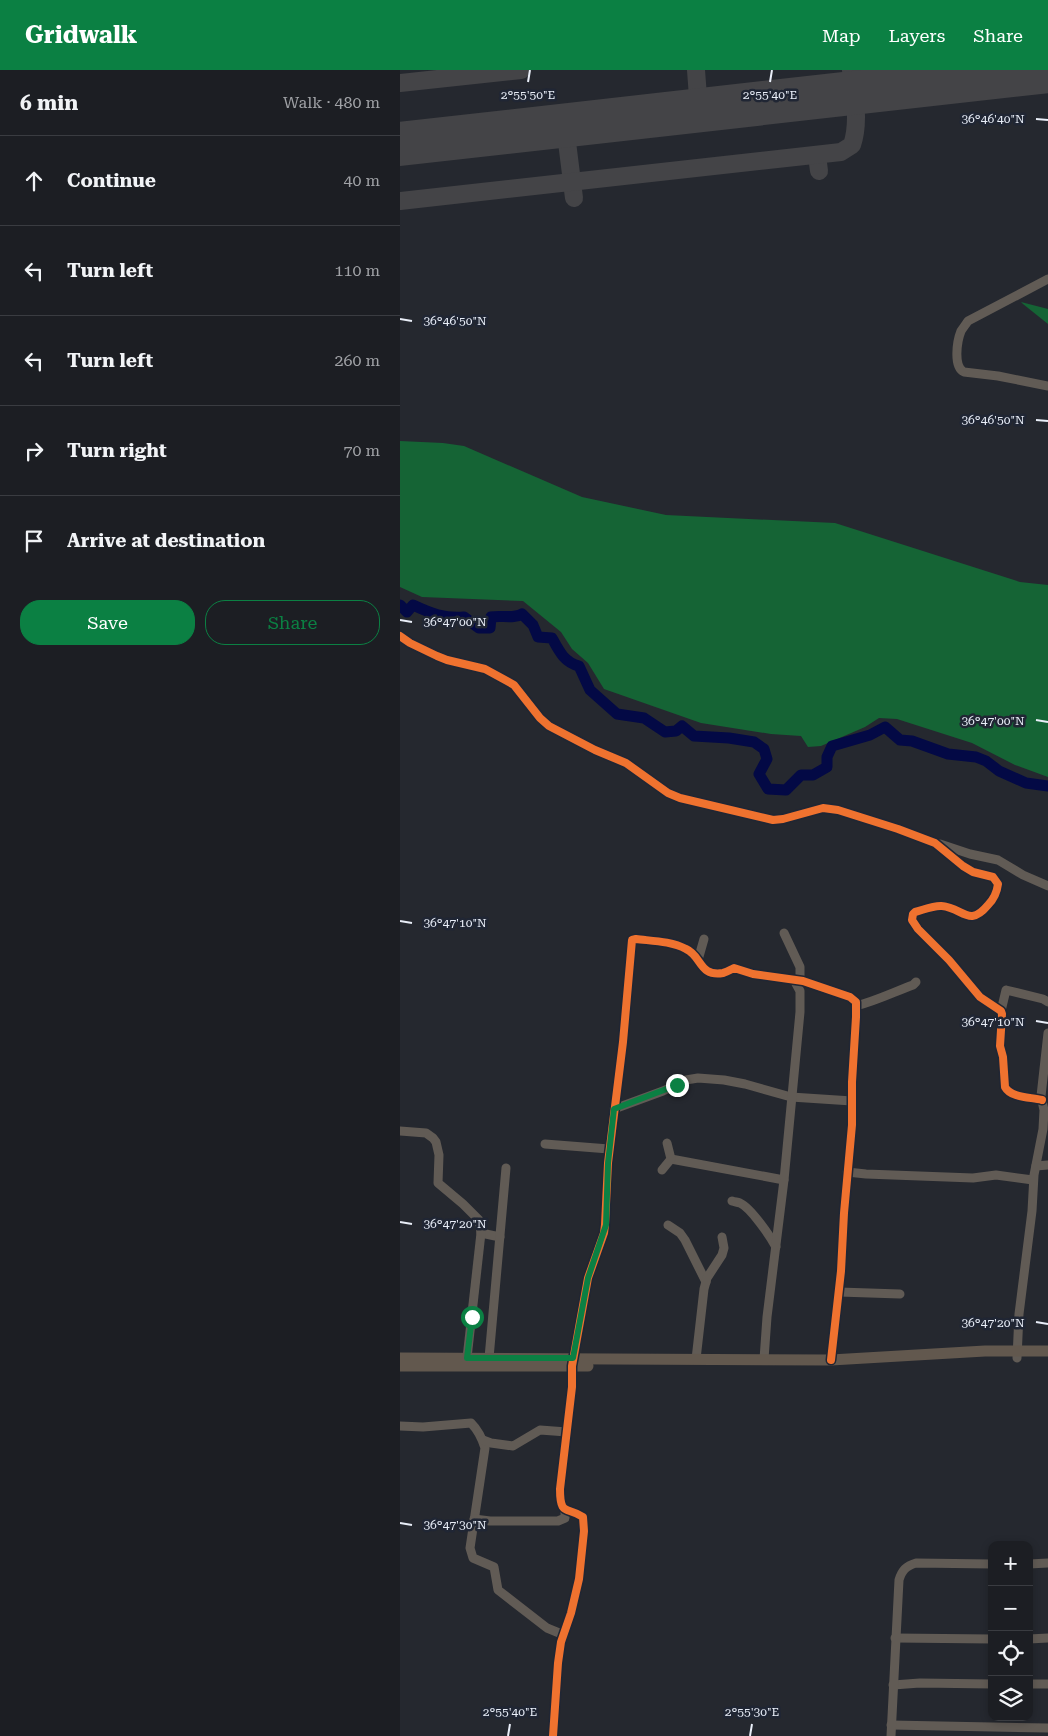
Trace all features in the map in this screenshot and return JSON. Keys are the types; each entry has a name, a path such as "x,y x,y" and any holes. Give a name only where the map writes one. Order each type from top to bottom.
{"main road":[{"path":"400,1358 489,1358 756,1367 1016,1354 1048,1350"},
{"path":"400,1366 696,1359 831,1360 1016,1354 1048,1357"}],"street":[{"path":"1048,279 968,321 961,332 956,362 960,371 1048,386"},
{"path":"400,636 436,656 485,669 507,680 514,685 540,718 549,726 594,750 626,763 658,788 674,796 773,820 823,808 832,808 970,854 998,860 1023,875 1048,886"},
{"path":"935,843 973,872 993,877 998,884 997,889 991,902 976,915 967,916 941,906 915,912 912,920 918,929 949,960 978,994 1001,1011"},
{"path":"764,1359 767,1316 784,1180 800,999 797,980 800,968 784,933"},
{"path":"698,960 704,938"},
{"path":"554,1736 556,1673 578,1580 584,1521 581,1515 566,1510 560,1500 572,1387 572,1362 588,1278 606,1225 609,1149 623,1042 632,940 677,945 694,953 704,969 710,972 724,973 734,968 753,974 797,980 850,997 854,1000 856,1006 852,1125 839,1292 831,1360"},
{"path":"856,1006 877,1000 916,982"},
{"path":"1042,1100 1011,1094 1005,1087 1003,1057 1000,1046 1001,1011 1006,990 1043,998 1048,1002"},
{"path":"1016,1354 1034,1180 1043,1129 1044,1110 1042,1100 1048,1033"},
{"path":"614,1109 663,1091 686,1080 698,1078 746,1084 791,1097 852,1101"},
{"path":"400,1130 426,1134 433,1138 439,1155 438,1183 479,1220 481,1233 467,1358"},
{"path":"666,1143 671,1159"},
{"path":"545,1144 609,1149"},
{"path":"671,1159 784,1180"},
{"path":"662,1170 671,1159"},
{"path":"1036,1166 1048,1165"},
{"path":"489,1358 506,1168"},
{"path":"847,1172 874,1175 973,1178 984,1178 994,1175 1034,1180"},
{"path":"732,1201 740,1203 746,1208 768,1233 776,1248"},
{"path":"668,1225 680,1233 685,1240 706,1282"},
{"path":"481,1233 500,1238"},
{"path":"696,1359 706,1282 722,1255 724,1248 722,1237"},
{"path":"839,1292 900,1294"},
{"path":"400,1426 423,1427 471,1424 476,1428 485,1448 470,1548 473,1558 494,1567 498,1590 547,1628 564,1634"},
{"path":"483,1440 513,1446 540,1430 567,1432"},
{"path":"474,1519 490,1522 558,1521 565,1518 566,1510"},
{"path":"891,1736 892,1685 899,1580 904,1569 916,1563 988,1564"},
{"path":"1033,1564 1048,1563"},
{"path":"895,1638 988,1639"},
{"path":"1033,1638 1048,1638"},
{"path":"892,1685 920,1683 988,1684"},
{"path":"1033,1684 1048,1684"},
{"path":"891,1725 1048,1728"}],"green space":[{"path":"1021,302 1048,309 1048,324 1023,304"},
{"path":"400,441 464,446 582,497 666,515 835,523 1020,582 1048,585 1048,777 1015,765 972,743 897,719 879,718 865,727 821,746 808,747 801,736 771,734 701,723 604,689 588,663 572,649 561,632 523,601 422,597 400,587"}],"waterway":[{"path":"400,605 407,612 413,605 438,615 464,617 479,628 490,628 491,617 522,614 533,625 538,637 552,638 566,659 579,666 590,690 617,714 644,718 665,732 676,731 682,726 694,736 754,742 764,749 767,759 759,774 768,789 786,790 801,775 813,775 827,767 827,757 832,746 870,735 885,727 900,740 912,741 948,754 976,757 986,761 999,771 1026,783 1048,786"}],"taxiway":[{"path":"400,83 521,70"},
{"path":"696,70 699,110"},
{"path":"400,201 841,152 852,145 856,127 856,108 851,70"},
{"path":"565,126 574,198"},
{"path":"817,155 819,171"}],"runway":[{"path":"400,144 1048,71"}],"cycle path":[{"path":"400,636 437,656 485,669 514,685 540,718 549,726 595,750 626,763 668,793 680,798 773,820 823,808 838,810 935,843 973,872 993,877 998,884 995,895 988,905 976,915 966,915 949,907 939,906 915,912 912,920 980,997 1001,1011 1000,1046 1003,1057 1005,1087 1016,1095 1042,1100"},
{"path":"553,1736 561,1642 571,1613 579,1579 584,1531 583,1517 565,1509 561,1504 560,1498 572,1387 572,1366 588,1278 604,1233 608,1163 623,1042 632,940 661,942 680,946 691,952 709,972 723,973 734,968 753,974 803,981 850,997 856,1002 852,1125 841,1271 831,1360"}],"route":[{"path":"472,1317 467,1358 573,1358 588,1278 606,1225 608,1163 614,1109 677,1085"}]}
